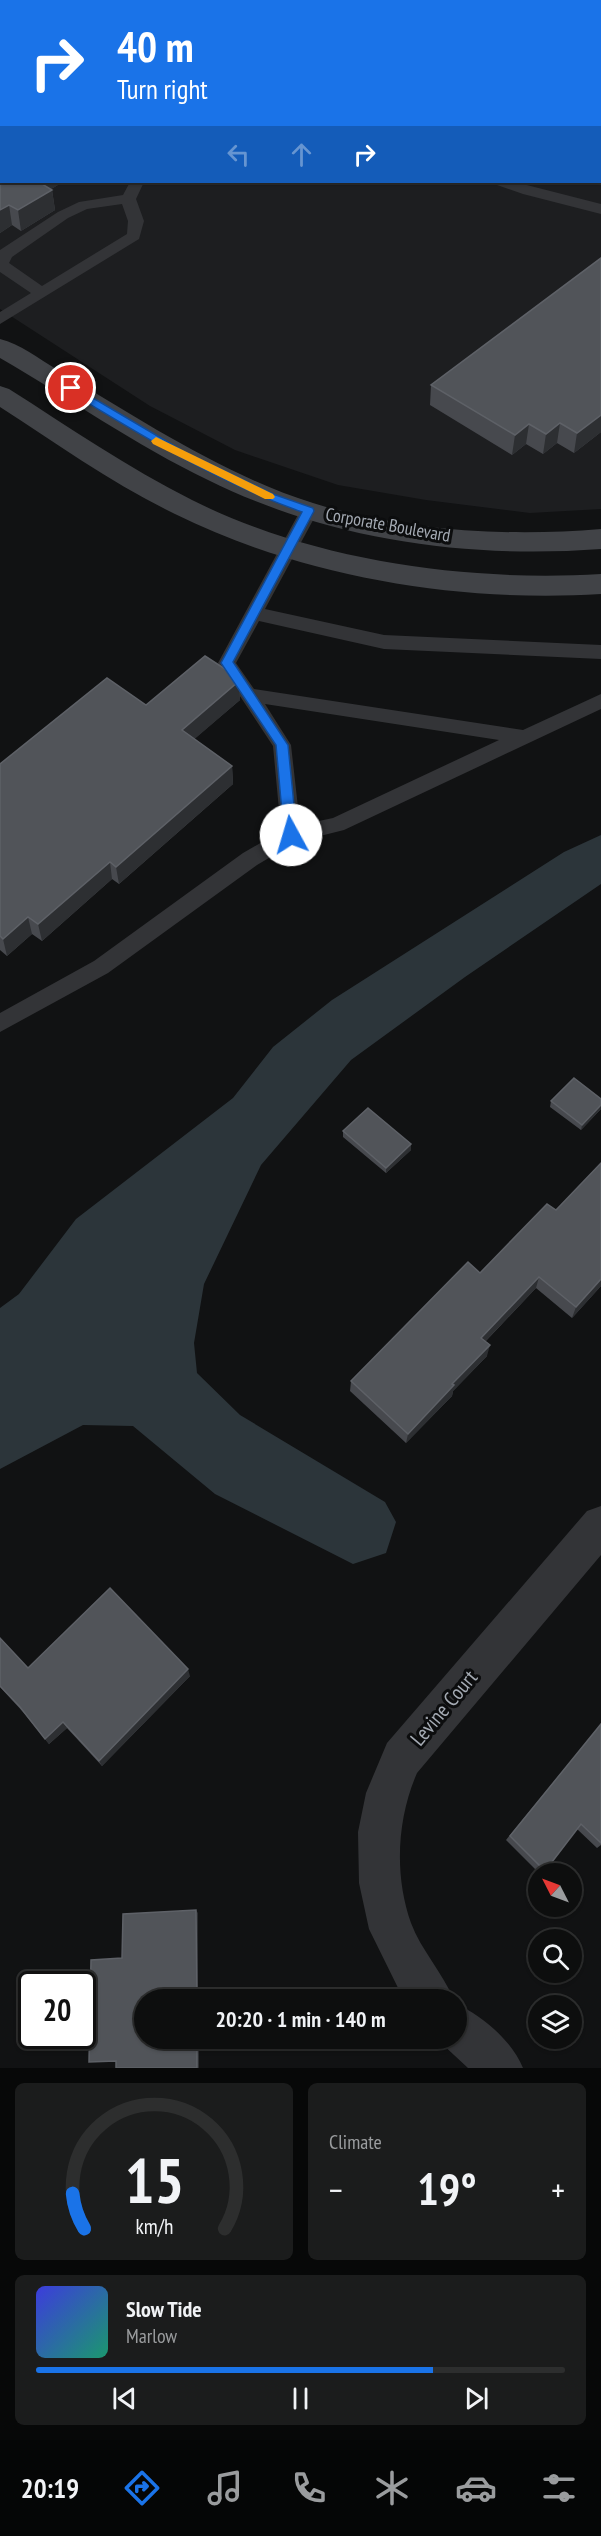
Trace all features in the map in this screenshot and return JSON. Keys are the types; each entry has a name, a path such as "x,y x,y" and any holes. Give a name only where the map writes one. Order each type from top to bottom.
{"street":[{"name":"Corporate Boulevard","path":"0,347 164,446 269,496 309,511 362,524 461,538 516,542 601,539"},
{"path":"0,395 155,492 211,520 289,549 361,567 409,575 496,583 601,584"},
{"name":"Levine Court","path":"422,1989 391,1929 380,1883 379,1832 387,1793 402,1758 601,1525"},
{"path":"467,2036 501,2068"}],"lane":[{"path":"0,319 134,236 136,221 128,199 136,183"},
{"path":"505,183 601,209"},
{"path":"42,293 1,265 5,254 45,226 84,206 128,199"},
{"path":"291,835 282,745 227,663 309,511"},
{"path":"254,613 384,642 601,652"},
{"path":"249,695 524,737"},
{"path":"1,1021 101,967 250,859 291,835 337,825 601,701"}],"shaded area":[{"path":"0,183 601,183 601,509 530,513 426,500 338,485 235,450 150,406 0,309"},
{"path":"601,835 601,884 465,977 351,1060 261,1165 204,1284 194,1343 197,1373 240,1415 385,1502 396,1522 386,1553 353,1564 215,1494 133,1426 83,1425 0,1469 0,1308 19,1294 76,1219 233,1098 273,1047 332,1000 564,852"}],"building":[{"path":"0,183 41,183 52,190 18,210 9,205 0,210"},
{"path":"601,258 601,415 577,433 560,423 546,434 529,424 515,435 431,385"},
{"path":"205,656 236,676 239,681 182,730 232,766 116,867 110,862 38,924 28,917 3,939 0,936 0,764 107,678 146,705"},
{"path":"574,1078 601,1099 601,1105 582,1125 551,1101"},
{"path":"368,1108 411,1144 386,1168 343,1131"},
{"path":"601,1163 601,1279 576,1307 539,1277 481,1338 490,1345 408,1434 351,1381 468,1262 480,1273 547,1204 556,1210"},
{"path":"110,1588 188,1669 99,1761 63,1722 45,1739 0,1686 0,1638 28,1668"},
{"path":"601,1724 601,1843 581,1824 551,1863 537,1863 510,1836"},
{"path":"196,1910 197,1989 134,1989 134,2049 197,2049 197,2068 116,2068 116,2061 89,2062 89,2049 96,2049 96,1971 91,1971 91,1960 122,1958 123,1914"}],"slow traffic":[{"path":"156,441 210,470 269,497"}],"route":[{"path":"71,388 179,454 269,496 309,511 227,663 282,745 291,835"}]}
